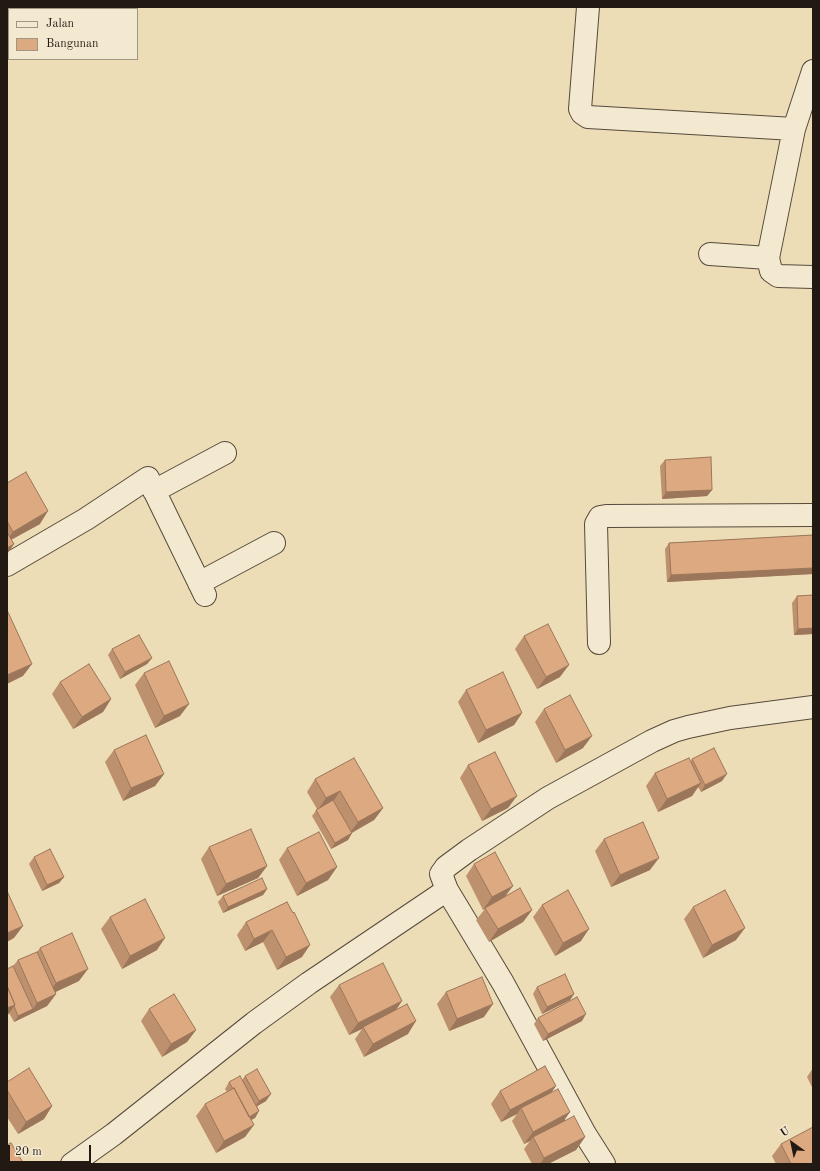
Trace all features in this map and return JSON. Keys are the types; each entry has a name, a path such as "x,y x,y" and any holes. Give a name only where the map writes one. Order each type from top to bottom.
{"street":[{"path":"588,7 580,108 582,113 588,117 794,129"},
{"path":"813,71 794,129 768,258 773,274 778,276 813,277"},
{"path":"710,254 768,258"},
{"path":"154,491 225,454"},
{"path":"7,565 86,519 148,478 202,589 274,543"},
{"path":"599,643 596,524 600,517 813,515"},
{"path":"604,1164 585,1134 503,983 447,890 442,878 442,870 469,850 548,798 652,741 674,731 730,718 813,708"},
{"path":"72,1164 114,1134 254,1023 309,983 447,890"}],"building":[{"path":"711,457 712,490 666,492 665,460"},
{"path":"26,472 48,511 13,532 7,521 7,483"},
{"path":"7,532 14,544 7,548"},
{"path":"813,535 813,568 671,575 669,543"},
{"path":"813,595 813,628 798,629 797,596"},
{"path":"7,610 32,664 7,675"},
{"path":"548,624 569,665 546,677 524,636"},
{"path":"139,635 152,658 125,672 112,649"},
{"path":"169,661 189,704 164,716 144,673"},
{"path":"89,664 111,699 82,717 60,682"},
{"path":"503,672 522,713 486,730 466,690"},
{"path":"570,695 592,736 565,750 544,709"},
{"path":"146,735 164,774 131,788 114,750"},
{"path":"714,748 727,774 705,785 692,759"},
{"path":"495,752 517,796 491,809 468,765"},
{"path":"354,758 383,808 358,822 340,791 326,798 315,779"},
{"path":"689,758 701,783 667,799 655,773"},
{"path":"333,800 352,833 335,843 316,810"},
{"path":"643,822 659,858 620,875 604,839"},
{"path":"251,829 267,866 226,884 209,847"},
{"path":"319,832 337,867 306,883 287,848"},
{"path":"50,849 64,877 47,885 34,857"},
{"path":"495,852 513,886 492,897 474,864"},
{"path":"262,878 267,889 228,907 223,896"},
{"path":"520,888 532,910 498,929 485,908"},
{"path":"568,890 589,929 563,943 542,905"},
{"path":"725,890 745,928 712,945 693,907"},
{"path":"7,891 23,926 7,933"},
{"path":"145,899 165,938 130,956 110,917"},
{"path":"287,902 293,913 294,912 310,945 286,957 272,930 254,939 246,922"},
{"path":"72,933 88,969 56,983 40,948"},
{"path":"37,952 56,994 37,1003 18,960"},
{"path":"383,963 402,1001 358,1023 339,985"},
{"path":"13,966 33,1009 18,1016 7,986 7,969"},
{"path":"565,974 574,994 547,1007 537,987"},
{"path":"482,977 493,1004 457,1019 446,992"},
{"path":"7,986 15,1005 7,1008"},
{"path":"174,994 196,1030 171,1044 149,1009"},
{"path":"577,997 586,1014 548,1034 538,1018"},
{"path":"407,1004 416,1021 373,1044 363,1027"},
{"path":"545,1066 556,1086 510,1110 500,1091"},
{"path":"29,1068 52,1106 26,1122 7,1090 7,1082"},
{"path":"257,1069 271,1094 259,1101 245,1076"},
{"path":"240,1076 259,1111 249,1117 234,1088 233,1089 229,1082"},
{"path":"234,1088 254,1125 224,1141 205,1104"},
{"path":"558,1089 570,1112 533,1132 521,1108"},
{"path":"574,1116 585,1137 544,1158 533,1137"},
{"path":"813,1127 813,1164 791,1164 781,1144"},
{"path":"11,1143 24,1164 7,1164 7,1145"}]}
